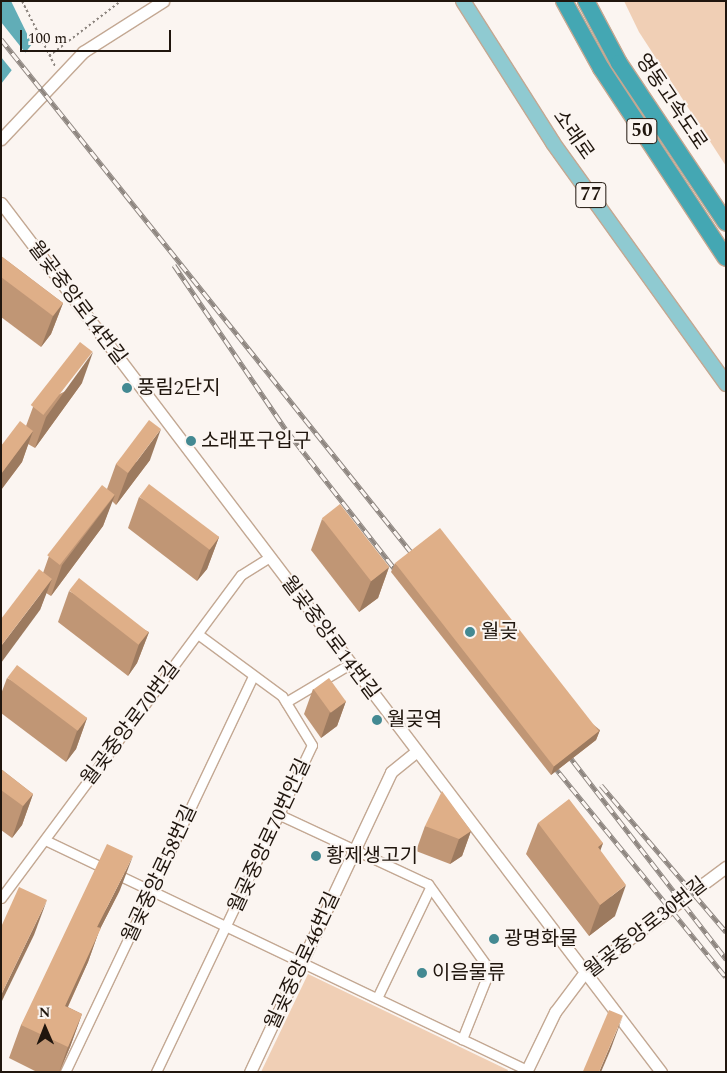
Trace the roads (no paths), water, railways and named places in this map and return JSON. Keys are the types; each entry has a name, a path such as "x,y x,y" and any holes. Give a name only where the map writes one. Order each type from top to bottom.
{"highway":[{"name":"영동고속도로","path":"564,1 601,68 726,258"},
{"name":"영동고속도로","path":"586,1 619,63 726,223"}],"main road":[{"name":"소래로","path":"463,1 553,143 726,384"}],"street":[{"path":"1,139 60,74 83,52 163,1"},
{"name":"월곶중앙로14번길","path":"1,202 268,558 661,1072"},
{"name":"월곶중앙로70번길","path":"1,898 241,576 268,558"},
{"name":"월곶중앙로70번안길","path":"156,1072 227,928 312,745 286,702 198,634"},
{"path":"286,702 350,664"},
{"name":"월곶중앙로58번길","path":"65,1072 253,676"},
{"name":"월곶중앙로46번길","path":"250,1072 391,772 417,751"},
{"path":"280,815 430,888 487,966 486,979 462,1039"},
{"path":"45,840 526,1071"},
{"name":"월곶중앙로30번길","path":"526,1071 555,1012 585,972 726,867"},
{"path":"377,998 430,888"}],"water":[{"path":"1,1 11,1 32,44 1,84"}],"railway":[{"path":"1,39 419,562"},
{"path":"174,265 287,431 402,578"},
{"path":"563,748 726,959"},
{"path":"548,759 726,977"},
{"path":"601,785 726,932"}],"place":[{"name":"풍림2단지","path":"127,388"},
{"name":"소래포구입구","path":"191,441"},
{"name":"월곶","path":"470,632"},
{"name":"월곶역","path":"377,720"},
{"name":"황제생고기","path":"316,856"},
{"name":"광명화물","path":"494,939"},
{"name":"이음물류","path":"422,973"}]}
